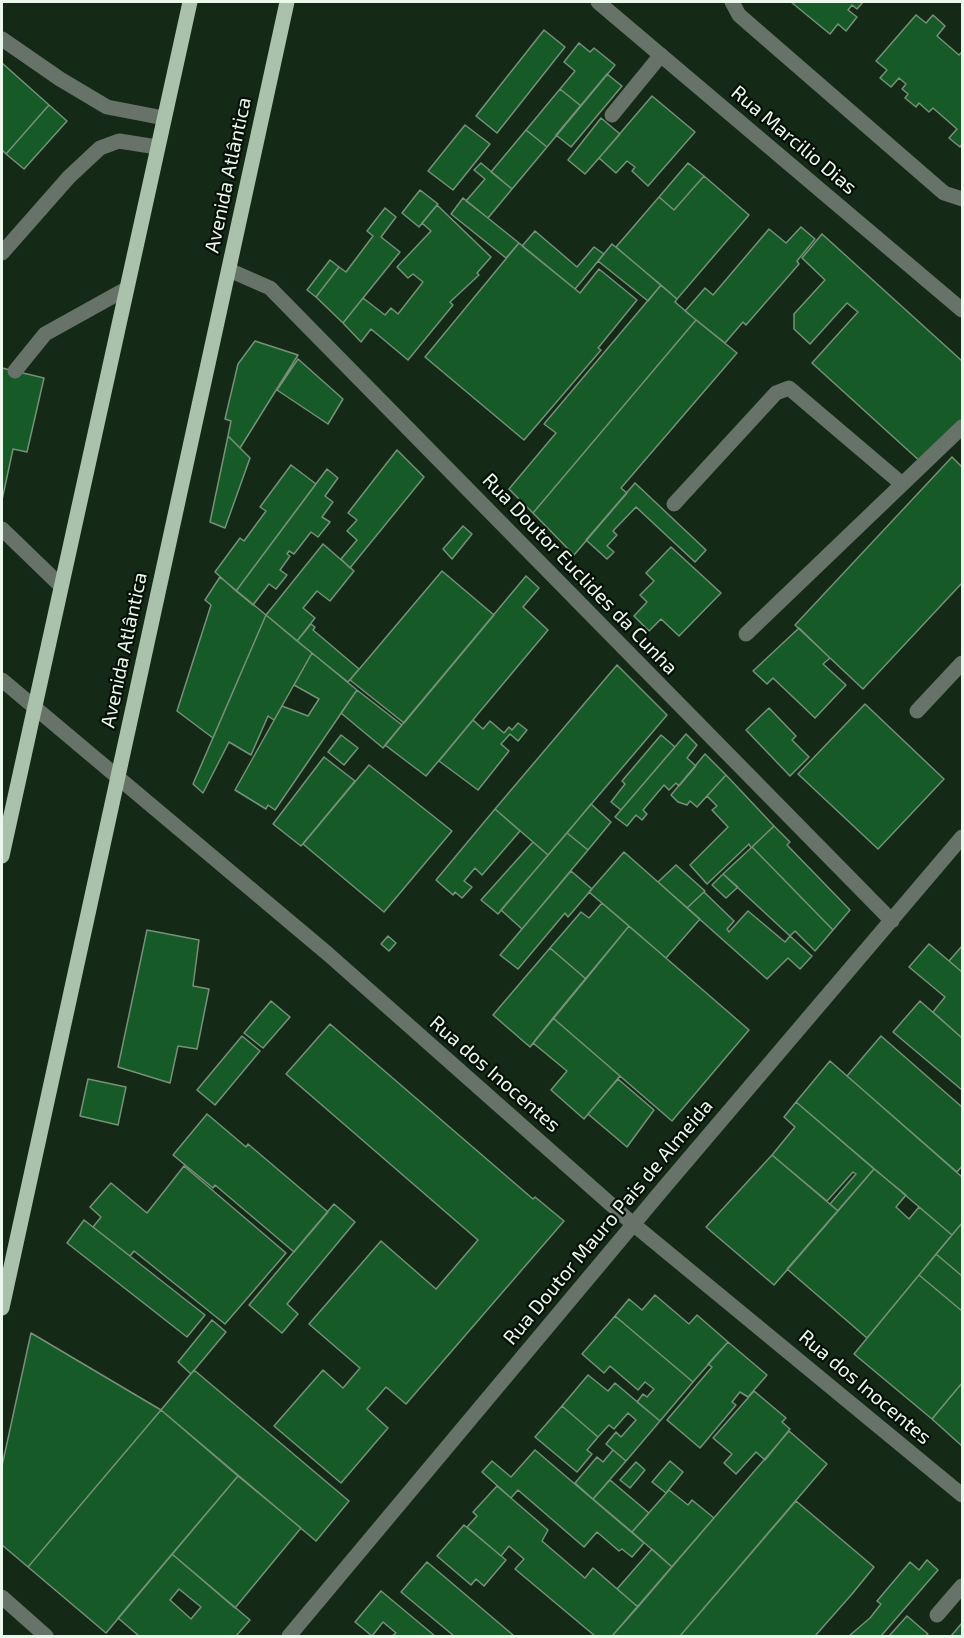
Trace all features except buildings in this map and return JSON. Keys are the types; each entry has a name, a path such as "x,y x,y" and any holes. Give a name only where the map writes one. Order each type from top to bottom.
{"main road":[{"path":"2,856 190,2"},
{"name":"Avenida Atlântica","path":"2,1308 288,2"}],"street":[{"name":"Rua Marcilio Dias","path":"598,2 963,310"},
{"path":"732,2 739,15 944,193 963,199"},
{"path":"2,39 60,79 107,107 164,118"},
{"path":"612,115 661,55"},
{"path":"2,253 69,177 100,148 119,141 157,147"},
{"name":"Rua Doutor Euclides da Cunha","path":"229,270 270,288 892,921"},
{"path":"15,371 45,334 126,289"},
{"path":"674,504 776,393 789,388 903,484"},
{"path":"746,634 963,427"},
{"path":"2,529 60,585"},
{"path":"917,711 963,663"},
{"name":"Rua dos Inocentes","path":"2,680 328,954 633,1224 963,1495"},
{"name":"Rua Doutor Mauro Pais de Almeida","path":"289,1636 633,1224 963,837"},
{"path":"937,1615 963,1586"},
{"path":"2,1597 46,1636"}]}
